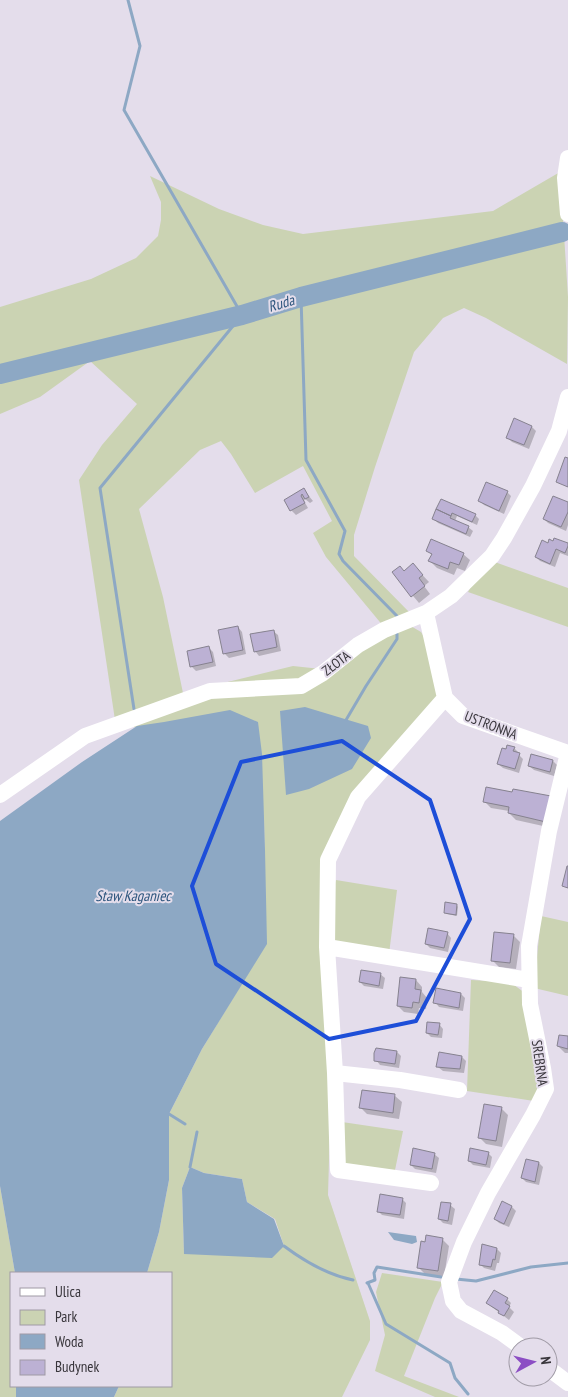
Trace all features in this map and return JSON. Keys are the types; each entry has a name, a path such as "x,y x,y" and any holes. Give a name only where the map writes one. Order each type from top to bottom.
{"street":[{"path":"568,158 565,178 568,214"},
{"name":"ZŁOTA","path":"0,795 85,736 210,691 301,686 323,673 358,645 384,630 426,613 451,596 492,556 504,538 564,432 568,397"},
{"path":"426,613 445,698 358,797 328,860 327,947 335,1073 338,1170 431,1183"},
{"name":"USTRONNA","path":"445,698 463,716 568,753"},
{"name":"SREBRNA","path":"508,1337 461,1311 453,1301 449,1282 464,1242 488,1193 546,1089 530,1004 529,946 549,831 568,753"},
{"path":"327,947 529,980"},
{"path":"335,1073 400,1080 459,1090"}],"highlighted area":[{"path":"342,741 430,800 470,919 416,1021 329,1039 216,964 192,886 241,762"}],"green space":[{"path":"560,172 568,297 567,364 486,318 464,308 443,318 414,352 354,535 354,556 411,614 384,627 326,557 313,533 332,521 303,466 255,493 221,441 200,450 139,509 163,597 183,693 293,666 321,669 409,625 421,632 428,643 439,694 324,855 331,1091 328,1195 370,1321 370,1340 342,1397 114,1397 119,1387 172,1387 172,1272 147,1272 159,1232 169,1180 169,1114 202,1049 266,944 264,817 137,728 115,720 79,480 102,445 137,404 90,361 40,397 0,414 0,307 91,279 136,258 158,236 161,220 161,202 150,176 219,209 263,225 303,234 493,211","holes":["190,1167 204,1173 242,1179 247,1202 275,1219 284,1246 184,1253 182,1188"]},
{"path":"492,561 568,588 568,627 468,592 475,579"},
{"path":"336,880 397,890 389,954 341,946 332,937 334,885"},
{"path":"541,916 568,922 568,996 534,988"},
{"path":"471,980 510,982 525,993 539,1083 534,1101 467,1091"},
{"path":"342,1122 403,1131 394,1175 341,1163"},
{"path":"0,1186 15,1272 10,1272 10,1387 16,1387 16,1397 0,1397"},
{"path":"382,1273 443,1282 404,1376 459,1397 435,1397 375,1371 385,1335 376,1292"}],"water":[{"path":"305,707 368,726 371,738 352,769 309,789 286,795 280,711"},
{"name":"Staw Kaganiec","path":"230,710 258,722 262,754 267,944 202,1049 169,1114 169,1180 159,1232 147,1272 15,1272 0,1186 0,821 82,762 137,726"},
{"path":"190,1167 204,1173 242,1179 247,1202 274,1219 284,1246 272,1258 184,1254 182,1188"},
{"path":"388,1232 416,1236 417,1242 412,1244 394,1240"},
{"path":"16,1387 119,1387 114,1397 16,1397"}],"building":[{"path":"514,418 532,426 524,445 506,438"},
{"path":"565,457 568,458 568,487 556,482"},
{"path":"486,482 508,491 499,511 478,501"},
{"path":"304,488 309,497 305,499 302,494 301,496 305,503 290,511 284,500"},
{"path":"553,496 568,502 568,512 561,527 543,519"},
{"path":"441,499 476,514 472,522 452,513 451,516 436,509"},
{"path":"436,509 451,516 450,518 469,526 466,534 432,519"},
{"path":"554,538 568,543 565,553 556,549 550,564 535,557 542,540 548,543 549,539 553,541"},
{"path":"431,539 464,553 459,565 450,562 448,569 428,561 432,554 426,551"},
{"path":"413,563 423,575 419,578 425,586 411,597 392,572 400,566 404,571"},
{"path":"238,626 243,650 223,654 218,630"},
{"path":"274,630 277,647 254,652 250,634"},
{"path":"209,646 213,662 190,667 187,651"},
{"path":"507,745 515,747 513,751 520,753 515,769 497,764 502,748 506,749"},
{"path":"531,754 553,760 550,772 528,766"},
{"path":"486,787 512,792 513,789 551,796 546,822 508,813 509,807 483,802"},
{"path":"568,866 568,888 562,886"},
{"path":"445,902 457,904 456,915 444,913"},
{"path":"428,928 448,932 444,948 425,944"},
{"path":"494,932 514,934 510,963 491,961"},
{"path":"361,970 381,973 379,986 359,982"},
{"path":"400,977 416,979 415,989 421,990 419,1003 413,1002 412,1008 397,1006"},
{"path":"436,988 461,993 459,1008 433,1003"},
{"path":"427,1022 440,1023 438,1035 426,1033"},
{"path":"559,1035 568,1036 568,1049 557,1046"},
{"path":"376,1048 397,1051 395,1064 374,1061"},
{"path":"439,1052 462,1056 460,1069 436,1067"},
{"path":"362,1090 395,1094 393,1113 359,1108"},
{"path":"484,1104 502,1107 496,1141 478,1138"},
{"path":"413,1148 435,1153 432,1169 410,1165"},
{"path":"470,1148 489,1152 486,1165 468,1161"},
{"path":"526,1159 539,1162 535,1182 521,1178"},
{"path":"380,1194 403,1198 400,1215 377,1212"},
{"path":"502,1201 512,1206 504,1224 494,1219"},
{"path":"441,1202 451,1203 448,1221 438,1219"},
{"path":"426,1235 443,1238 438,1271 417,1268 421,1241 425,1242"},
{"path":"482,1244 497,1248 495,1260 493,1259 491,1267 479,1265"},
{"path":"494,1290 508,1298 505,1303 510,1306 504,1316 486,1303"}],"waterway":[{"path":"128,0 140,46 124,110 242,315 100,488 134,709"},
{"name":"Ruda","path":"0,374 242,315 301,297 562,232"},
{"path":"301,297 306,460 345,531 339,554 343,561 397,616"},
{"path":"346,720 397,639 397,634"},
{"path":"169,1114 185,1124"},
{"path":"190,1167 197,1132"},
{"path":"284,1246 317,1267 334,1275 353,1280"},
{"path":"456,1279 476,1281 531,1267 568,1263"},
{"path":"367,1283 375,1280 374,1273 377,1267 441,1277"},
{"path":"368,1283 386,1324 450,1363 455,1378 468,1394"}]}
